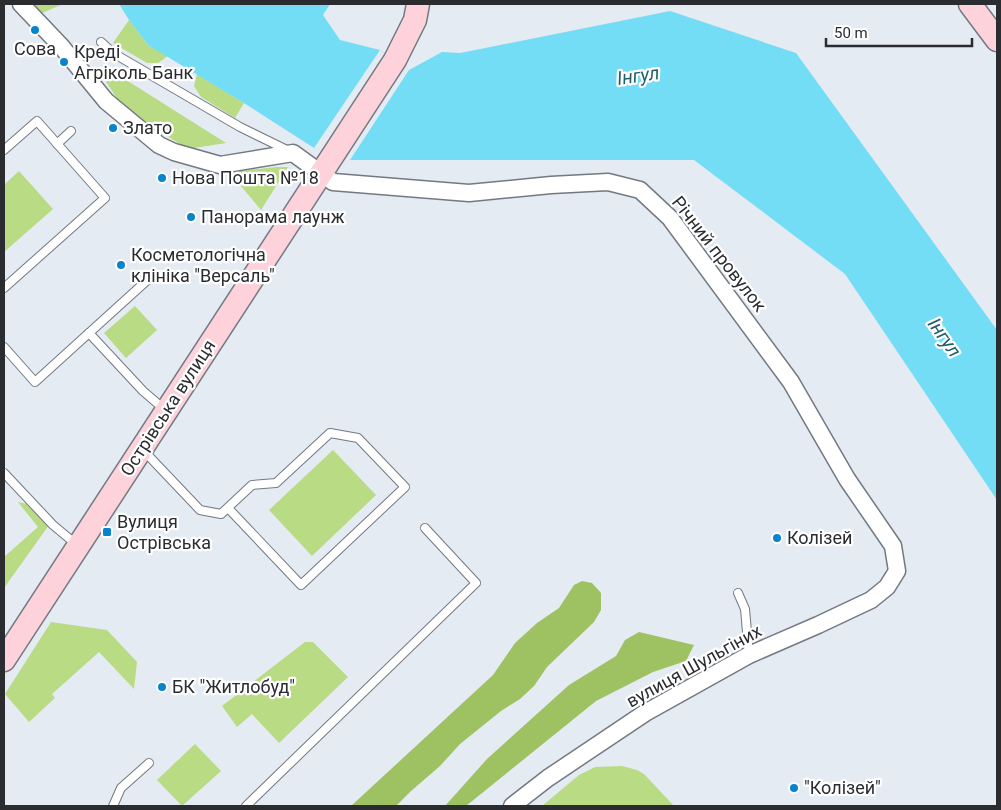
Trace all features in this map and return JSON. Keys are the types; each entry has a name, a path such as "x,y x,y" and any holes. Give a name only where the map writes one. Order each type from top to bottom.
{"main road":[{"name":"Острівська вулиця","path":"4,660 395,60 415,20 418,4"},
{"path":"970,4 997,40"}],"street":[{"path":"21,4 61,46 104,103 159,145 174,152 220,165 293,153"},
{"path":"411,29 429,4"},
{"name":"Річний провулок","path":"293,153 326,164 333,182 469,193 551,185 608,182 640,190 670,218 791,382 847,479 894,546 897,571"},
{"name":"вулиця Шульгіних","path":"512,806 548,778 645,713 748,655 871,600 886,587 897,571"}],"lane":[{"path":"101,42 113,53 240,127 293,153"},
{"path":"4,150 37,121 105,198 4,288"},
{"path":"57,144 71,131"},
{"path":"4,347 35,382 153,275"},
{"path":"89,333 143,391 166,412"},
{"path":"142,449 200,510 221,514 252,485 276,482 330,433 358,438 405,487 301,585 228,508"},
{"path":"4,473 52,525 78,546"},
{"path":"246,806 476,583 424,528"},
{"path":"738,593 745,609 748,655"},
{"path":"113,806 121,788 149,763"}],"green space":[{"path":"31,4 63,4 40,14"},
{"path":"129,20 148,45 168,56 158,63 147,63 113,43"},
{"path":"104,66 226,143 188,149 124,109 99,71"},
{"path":"197,74 244,103 235,118 201,97 194,86"},
{"path":"288,167 261,210 229,172"},
{"path":"19,171 53,209 4,252 4,185"},
{"path":"135,306 157,330 126,358 104,333"},
{"path":"333,450 376,495 312,556 269,510"},
{"path":"18,502 32,505 49,525 4,588 4,557 38,527"},
{"path":"582,581 592,583 601,593 601,610 594,622 547,667 534,686 520,699 501,711 460,744 440,766 396,806 351,806 493,675 515,643 537,623 559,608 574,585"},
{"path":"51,622 107,630 137,662 134,689 99,652 52,694 55,698 29,722 5,694"},
{"path":"639,632 694,645 686,661 653,672 596,701 466,806 445,806 487,759 569,685 616,656 625,640"},
{"path":"305,642 313,642 348,677 279,743 252,714 237,727 222,706"},
{"path":"195,744 221,771 182,806 157,780"},
{"path":"622,766 644,774 674,806 542,806 579,775 595,767"}],"water":[{"name":"Інгул","path":"119,4 330,4 323,15 340,40 380,50 409,70 442,52 460,53 670,11 796,53 997,330 997,500 845,274 694,160 350,160 314,148 148,45"}],"pier":[{"path":"380,50 409,70 350,160 346,161 314,148"}],"place":[{"name":"Сова","path":"35,30"},
{"name":"Креді Агріколь Банк","path":"64,62"},
{"name":"Злато","path":"113,128"},
{"name":"Нова Пошта №18","path":"162,178"},
{"name":"Панорама лаунж","path":"191,217"},
{"name":"Косметологічна клініка \"Версаль\"","path":"121,265"},
{"name":"Вулиця Острівська","path":"107,532"},
{"name":"Колізей","path":"777,538"},
{"name":"БК \"Житлобуд\"","path":"162,687"},
{"name":"\"Колізей\"","path":"794,788"}]}
